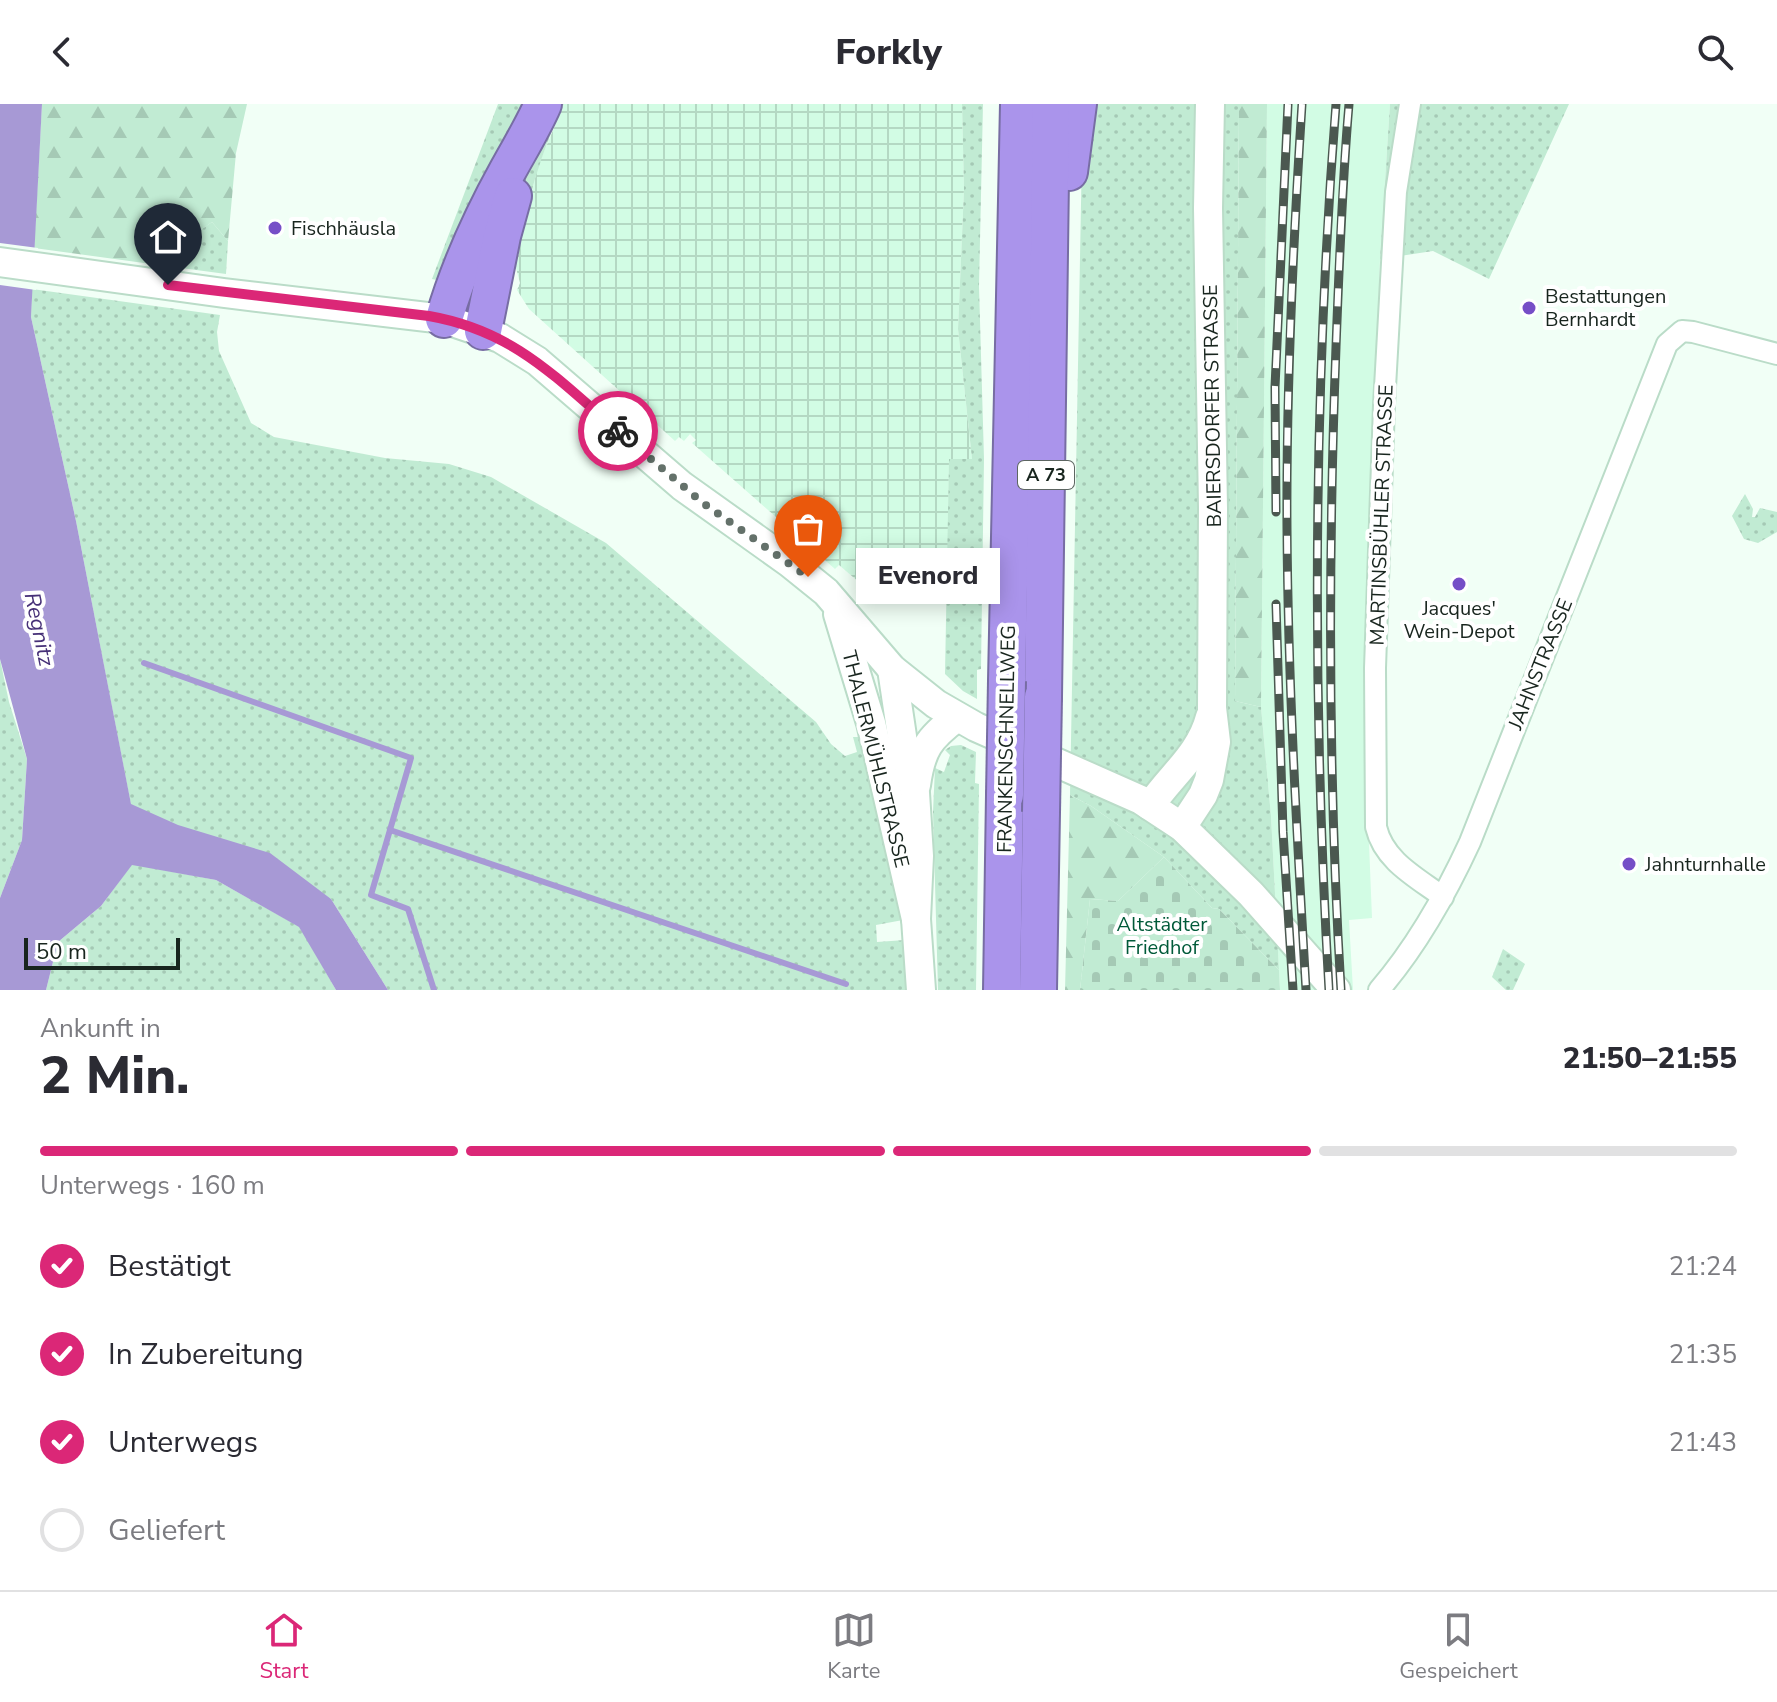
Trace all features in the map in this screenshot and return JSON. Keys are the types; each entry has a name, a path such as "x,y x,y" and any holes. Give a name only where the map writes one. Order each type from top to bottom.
{"highway":[{"path":"444,319 456,278 543,104"},
{"name":"FRANKENSCHNELLWEG","path":"1002,990 1019,104"},
{"name":"FRANKENSCHNELLWEG","path":"1038,990 1051,104"},
{"path":"1048,288 1073,150 1078,104"},
{"path":"483,331 502,236 527,140"}],"main road":[{"name":"BAIERSDORFER STRASSE","path":"1182,827 1203,795 1213,767 1216,742 1212,708 1210,104"},
{"path":"0,262 444,319 483,331 516,347 537,361 682,486 790,563 834,601 892,669 957,717 1150,806 1182,827 1242,884 1336,990"},
{"name":"THALERMÜHLSTRASSE","path":"834,601 871,723 916,919"},
{"name":"THALERMÜHLSTRASSE","path":"892,669 903,743 915,793 919,856 916,919 921,990"},
{"name":"BAIERSDORFER STRASSE","path":"1150,806 1199,745 1212,708"},
{"path":"915,793 918,769 930,739 957,717"}],"street":[{"name":"MARTINSBÜHLER STRASSE","path":"1410,104 1396,192 1384,405 1375,668 1376,827 1388,856 1443,897"},
{"name":"JAHNSTRASSE","path":"1379,990 1396,970 1443,897 1470,842 1662,353 1682,331 1704,333 1777,354"}],"shaded area":[{"path":"564,104 962,104 964,189 958,329 972,459 949,459 948,588 922,589 922,594 914,597 890,576 874,595 839,565 835,569 692,443 696,440 690,434 684,441 679,437 675,441 529,309 517,290 520,283 516,268 519,244 538,166"},
{"path":"1267,104 1390,104 1380,259 1372,490 1369,843 1372,918 1349,920 1353,990 1280,990 1271,816 1261,707"}],"green space":[{"path":"42,104 247,104 236,153 228,241 212,222 183,243 146,243 144,263 34,248"},
{"path":"498,104 564,104 534,184 516,268 486,290 432,279"},
{"path":"962,104 983,104 979,286 984,459 981,669 977,670 977,699 945,674 949,459 972,459 958,329 964,189"},
{"path":"1086,104 1239,104 1235,701 1261,707 1271,816 1279,970 1219,909 1212,908 1164,857 1070,795 1082,150"},
{"path":"1239,104 1267,104 1261,707 1235,701"},
{"path":"1390,104 1569,104 1489,279 1433,251 1380,259"},
{"path":"212,222 228,241 226,274 144,263 146,243 183,242"},
{"path":"32,289 220,315 217,332 219,351 251,423 274,437 385,458 449,464 491,477 606,543 816,722 831,744 845,756 857,752 853,737 866,737 903,920 876,925 877,942 905,940 910,990 388,990 331,899 131,805 76,521 31,317"},
{"path":"1745,494 1753,509 1752,517 1760,508 1777,512 1777,532 1758,543 1744,539 1732,516"},
{"path":"0,659 9,702 27,759 22,840 0,898"},
{"path":"961,745 976,752 975,783 979,784 976,990 938,990 933,812 935,768 944,772 950,755 945,750"},
{"path":"1070,795 1164,857 1118,901 1090,899 1080,990 1065,990"},
{"name":"Altstädter Friedhof","path":"1164,857 1212,908 1219,909 1279,970 1280,990 1080,990 1090,899 1118,901"},
{"path":"132,864 216,880 300,927 336,990 46,990 58,942 101,906"},
{"path":"1503,949 1525,964 1513,990 1506,990 1492,977"}],"water":[{"name":"Regnitz","path":"0,104 42,104 31,317 76,521 131,804 178,825 270,853 331,899 388,990 336,990 299,927 216,880 132,865 101,906 58,942 46,990 0,990 0,898 22,840 27,759 0,659"}],"pier":[{"path":"0,243 38,248 36,290 0,285"}],"waterway":[{"path":"144,663 411,758 371,895 408,909 434,990"},
{"path":"390,830 846,984"}],"railway":[{"path":"1276,512 1275,387 1288,104"},
{"path":"1302,104 1291,316 1287,529 1291,702 1306,990"},
{"path":"1329,990 1320,768 1318,547 1323,325 1336,104"},
{"path":"1341,990 1332,749 1331,588 1337,317 1349,104"},
{"path":"1276,604 1283,832 1293,990"}],"way so far":[{"path":"618,431 703,503 808,577"}],"place":[{"name":"Fischhäusla","path":"275,228"},
{"name":"Bestattungen Bernhardt","path":"1529,308"},
{"name":"Evenord","path":"808,577"},
{"name":"Jacques' Wein-Depot","path":"1459,584"},
{"name":"Jahnturnhalle","path":"1629,864"}],"route":[{"path":"168,285 429,316 464,324 500,338 537,361 618,431"}]}
